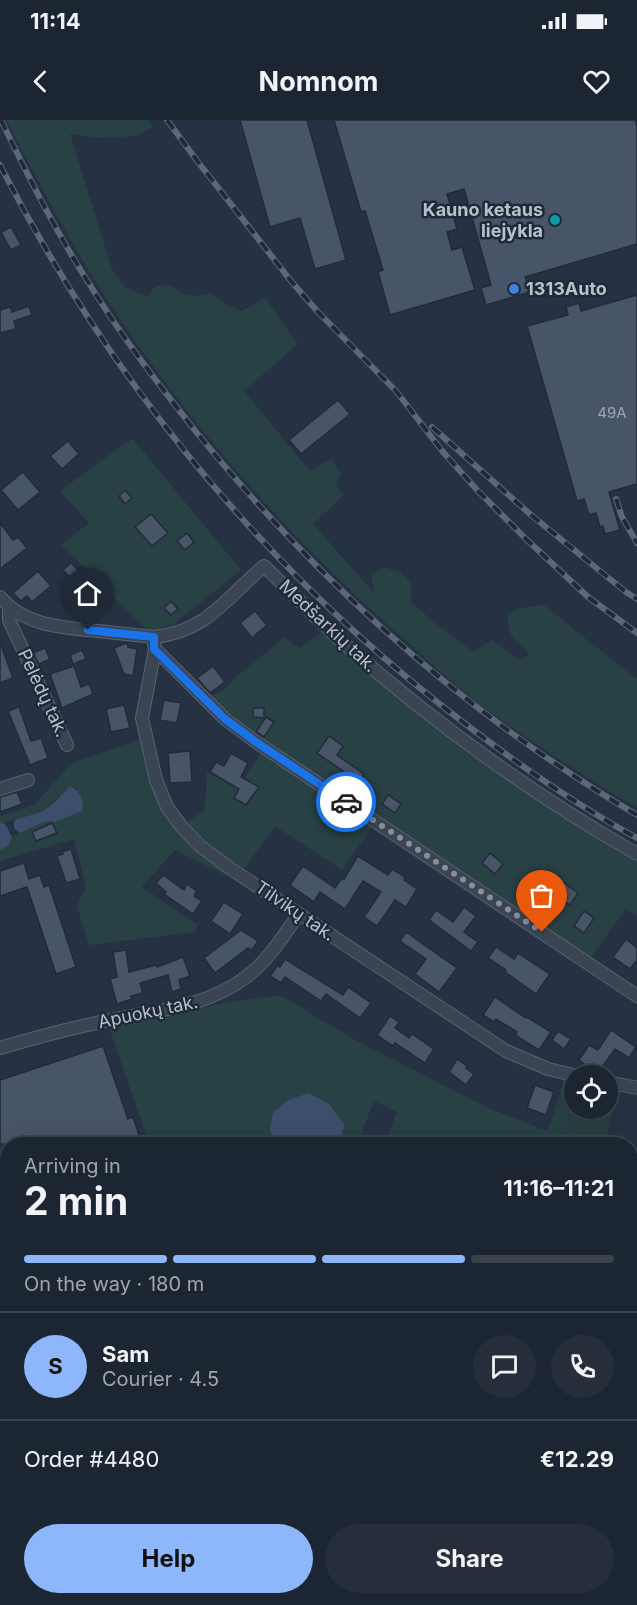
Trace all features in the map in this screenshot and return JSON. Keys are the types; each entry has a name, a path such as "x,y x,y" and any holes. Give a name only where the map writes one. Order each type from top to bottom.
{"street":[{"name":"Medšarkių tak.","path":"0,597 11,609 46,624 154,643 185,631 213,614 264,566 341,640 448,730 595,831 637,854"},
{"name":"Pelėdų tak.","path":"11,609 9,620 67,745"},
{"name":"Tilvikų tak.","path":"154,643 142,718 156,780 167,807 200,846 231,869 506,1051 548,1069 564,1073"},
{"path":"154,643 225,719 256,742 637,996"},
{"path":"0,789 28,780"},
{"name":"Apuokų tak.","path":"0,1048 110,1020 211,998 245,978 260,966 299,914"},
{"path":"618,1084 637,1088"}],"green space":[{"path":"6,120 149,120 153,127 136,136 99,138 70,134 112,269 125,287 147,296 156,286 168,285 185,294 197,296 211,293 241,311 265,298 298,344 244,391 310,471 331,459 341,474 335,485 344,495 313,524 375,594 371,575 383,567 401,572 411,583 411,602 473,652 492,640 520,660 529,654 510,633 508,614 517,609 544,604 637,679 637,808 541,748 465,693 366,605 290,530 185,408 122,322 75,248"},
{"path":"133,439 241,570 175,623 150,633 61,545 89,523 60,491"},
{"path":"323,631 400,699 495,772 609,845 637,860 637,917 626,909 591,957 256,742 208,698 225,689 238,675 285,637 299,649"},
{"path":"147,737 154,767 181,826 205,810 207,772 237,789 261,753 373,825 342,870 275,826 240,875 231,869 226,875 175,850 142,887 198,925 195,932 89,945 77,906 86,886 74,839 0,861 0,850 9,845 12,837 47,821 55,822 82,798 76,788 70,786 38,814 0,823 0,816 34,805 71,764"},
{"path":"280,995 353,1039 491,1109 548,1131 564,1079 564,1119 611,1119 607,1137 387,1137 397,1112 374,1101 360,1137 341,1137 345,1125 270,1130 272,1137 147,1137 109,1027 234,1001"}],"water":[{"path":"70,786 81,796 82,811 55,822 47,821 20,833 16,829 14,821 45,810"},
{"path":"2,822 12,837 9,845 0,850 0,823"},
{"path":"309,1093 329,1104 345,1125 341,1137 272,1137 270,1130 273,1113 288,1100"}],"building":[{"path":"240,120 307,120 346,260 315,269 300,218 270,227"},
{"name":"Kauno ketaus liejykla","path":"334,120 635,120 637,126 637,244 525,277 530,292 486,305 481,288 491,285 464,189 447,194 457,229 447,232 452,250 462,247 475,290 390,315 378,272 383,270 365,211 361,212"},
{"path":"11,227 21,245 11,250 1,232"},
{"path":"637,295 637,484 609,492 620,530 605,534 603,526 600,527 596,513 589,515 584,499 577,501 527,326 568,315 566,307 579,303 581,311"},
{"path":"29,306 32,315 14,321 16,329 0,333 0,310 10,307 12,312"},
{"path":"338,400 350,414 301,454 289,440"},
{"path":"68,441 79,454 62,469 50,456"},
{"path":"23,472 40,492 18,510 1,490"},
{"path":"125,490 132,498 125,504 119,496"},
{"path":"151,514 168,533 152,546 135,527"},
{"path":"0,523 13,540 18,537 27,548 0,569"},
{"path":"187,533 194,542 185,550 177,541"},
{"path":"71,563 81,573 73,581 63,570"},
{"path":"38,571 51,586 32,602 27,596 21,601 13,593"},
{"path":"171,601 178,609 171,615 164,608"},
{"path":"255,611 267,625 252,638 240,623"},
{"path":"127,643 128,647 137,649 133,676 124,674 114,648"},
{"path":"0,645 13,678 0,683"},
{"path":"45,648 50,659 39,664 33,653"},
{"path":"82,650 86,659 73,664 70,655"},
{"path":"74,666 81,687 89,684 93,694 62,708 50,674"},
{"path":"213,666 225,682 210,693 197,678"},
{"path":"164,700 181,703 177,723 160,720"},
{"path":"124,705 130,728 111,732 106,709"},
{"path":"19,707 31,741 41,738 48,758 30,765 8,711"},
{"path":"253,708 264,708 264,718 253,717"},
{"path":"266,717 274,722 264,737 256,732"},
{"path":"329,736 343,746 337,755 364,774 356,787 340,776 343,771 317,753"},
{"path":"190,751 192,782 170,783 168,753"},
{"path":"231,753 248,763 241,777 259,787 246,805 234,798 239,789 210,772 216,762 224,766"},
{"path":"17,792 22,804 0,812 0,797"},
{"path":"388,795 401,804 395,813 382,804"},
{"path":"52,823 57,833 36,841 32,832"},
{"path":"71,849 80,879 66,883 57,856"},
{"path":"490,853 503,864 495,874 482,863"},
{"path":"358,856 388,875 392,869 405,877 404,880 417,889 406,907 395,900 377,926 364,917 381,892 363,881 345,909 320,892 314,902 290,885 303,866 335,888 342,878 344,879"},
{"path":"24,863 29,879 40,875 44,887 49,885 76,967 56,974 27,887 0,896 0,871"},
{"path":"163,875 184,890 187,884 197,891 194,896 202,901 193,914 164,894 166,892 156,883"},
{"path":"556,877 578,893 570,905 548,890"},
{"path":"224,902 243,914 230,934 211,921"},
{"path":"464,907 476,916 464,932 478,942 471,951 429,920 436,910 453,922"},
{"path":"584,911 594,918 584,933 574,926"},
{"path":"241,930 258,941 252,950 248,948 215,973 204,958"},
{"path":"406,932 457,968 439,992 415,974 426,959 400,941"},
{"path":"626,939 637,948 637,960 630,969 613,957"},
{"path":"496,947 514,959 518,953 550,974 536,994 488,958"},
{"path":"126,950 129,972 156,965 157,967 183,957 190,976 179,980 181,989 172,992 168,975 140,983 143,993 131,996 132,999 117,1004 110,979 117,977 113,952"},
{"path":"285,959 343,995 348,987 371,1003 360,1018 326,994 321,1001 285,977 281,983 270,976"},
{"path":"495,997 551,1032 539,1050 515,1035 517,1032 496,1019 494,1022 483,1015"},
{"path":"390,1016 399,1022 395,1028 409,1038 412,1034 434,1049 425,1063 395,1043 393,1046 377,1035"},
{"path":"611,1030 636,1047 629,1058 615,1049 604,1065 586,1065 579,1060 589,1045 598,1050"},
{"path":"558,1031 571,1039 564,1049 552,1040"},
{"path":"103,1046 128,1119 133,1117 140,1137 0,1137 0,1080"},
{"path":"457,1059 474,1074 466,1085 449,1072"},
{"path":"535,1085 554,1092 546,1115 527,1108"}],"railway":[{"path":"1,120 54,224 102,304 169,397 244,489 346,594 400,644 514,735 637,815"},
{"path":"167,120 291,281 317,311 396,391 443,452 478,491 588,597 637,633"},
{"path":"0,165 44,246 93,325 146,400 202,472 263,541 327,606 396,668 468,726 593,813 637,838"},
{"path":"432,427 531,515 637,599"},
{"path":"616,499 622,517 637,543"}],"way so far":[{"path":"346,802 542,932"}],"place":[{"name":"Kauno ketaus liejykla","path":"555,220"},
{"name":"1313Auto","path":"514,289"}],"route":[{"path":"88,630 154,637 154,649 225,719 346,802"}]}
